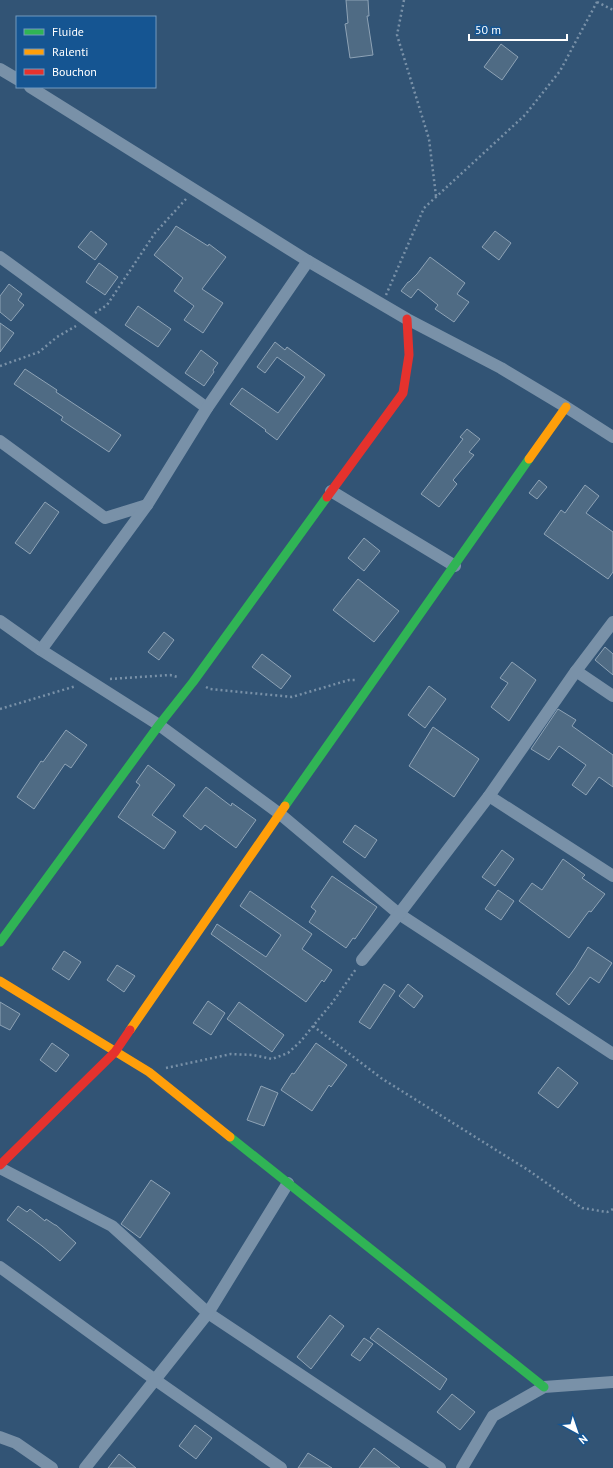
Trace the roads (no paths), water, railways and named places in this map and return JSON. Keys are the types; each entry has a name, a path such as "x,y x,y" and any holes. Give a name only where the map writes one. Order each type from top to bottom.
{"street":[{"path":"0,69 16,78"},
{"path":"32,88 308,261 407,319 501,368 613,437"},
{"path":"0,257 207,408"},
{"path":"40,650 146,505 207,408 308,261"},
{"path":"0,942 159,725 193,682 403,393 409,355 407,319"},
{"path":"0,1165 114,1052 566,407"},
{"path":"0,441 106,518 146,505"},
{"path":"331,491 455,566"},
{"path":"0,621 40,650 159,725 280,814 399,914 613,1054"},
{"path":"362,960 489,796 576,671 613,622"},
{"path":"576,671 613,696"},
{"path":"489,796 613,876"},
{"path":"0,981 149,1072 544,1387"},
{"path":"0,1168 112,1226 208,1313 440,1468"},
{"path":"85,1468 154,1379 208,1313 288,1183"},
{"path":"0,1267 154,1379 281,1468"},
{"path":"462,1468 493,1416 544,1387 613,1382"},
{"path":"0,1437 16,1443 52,1468"}]}
